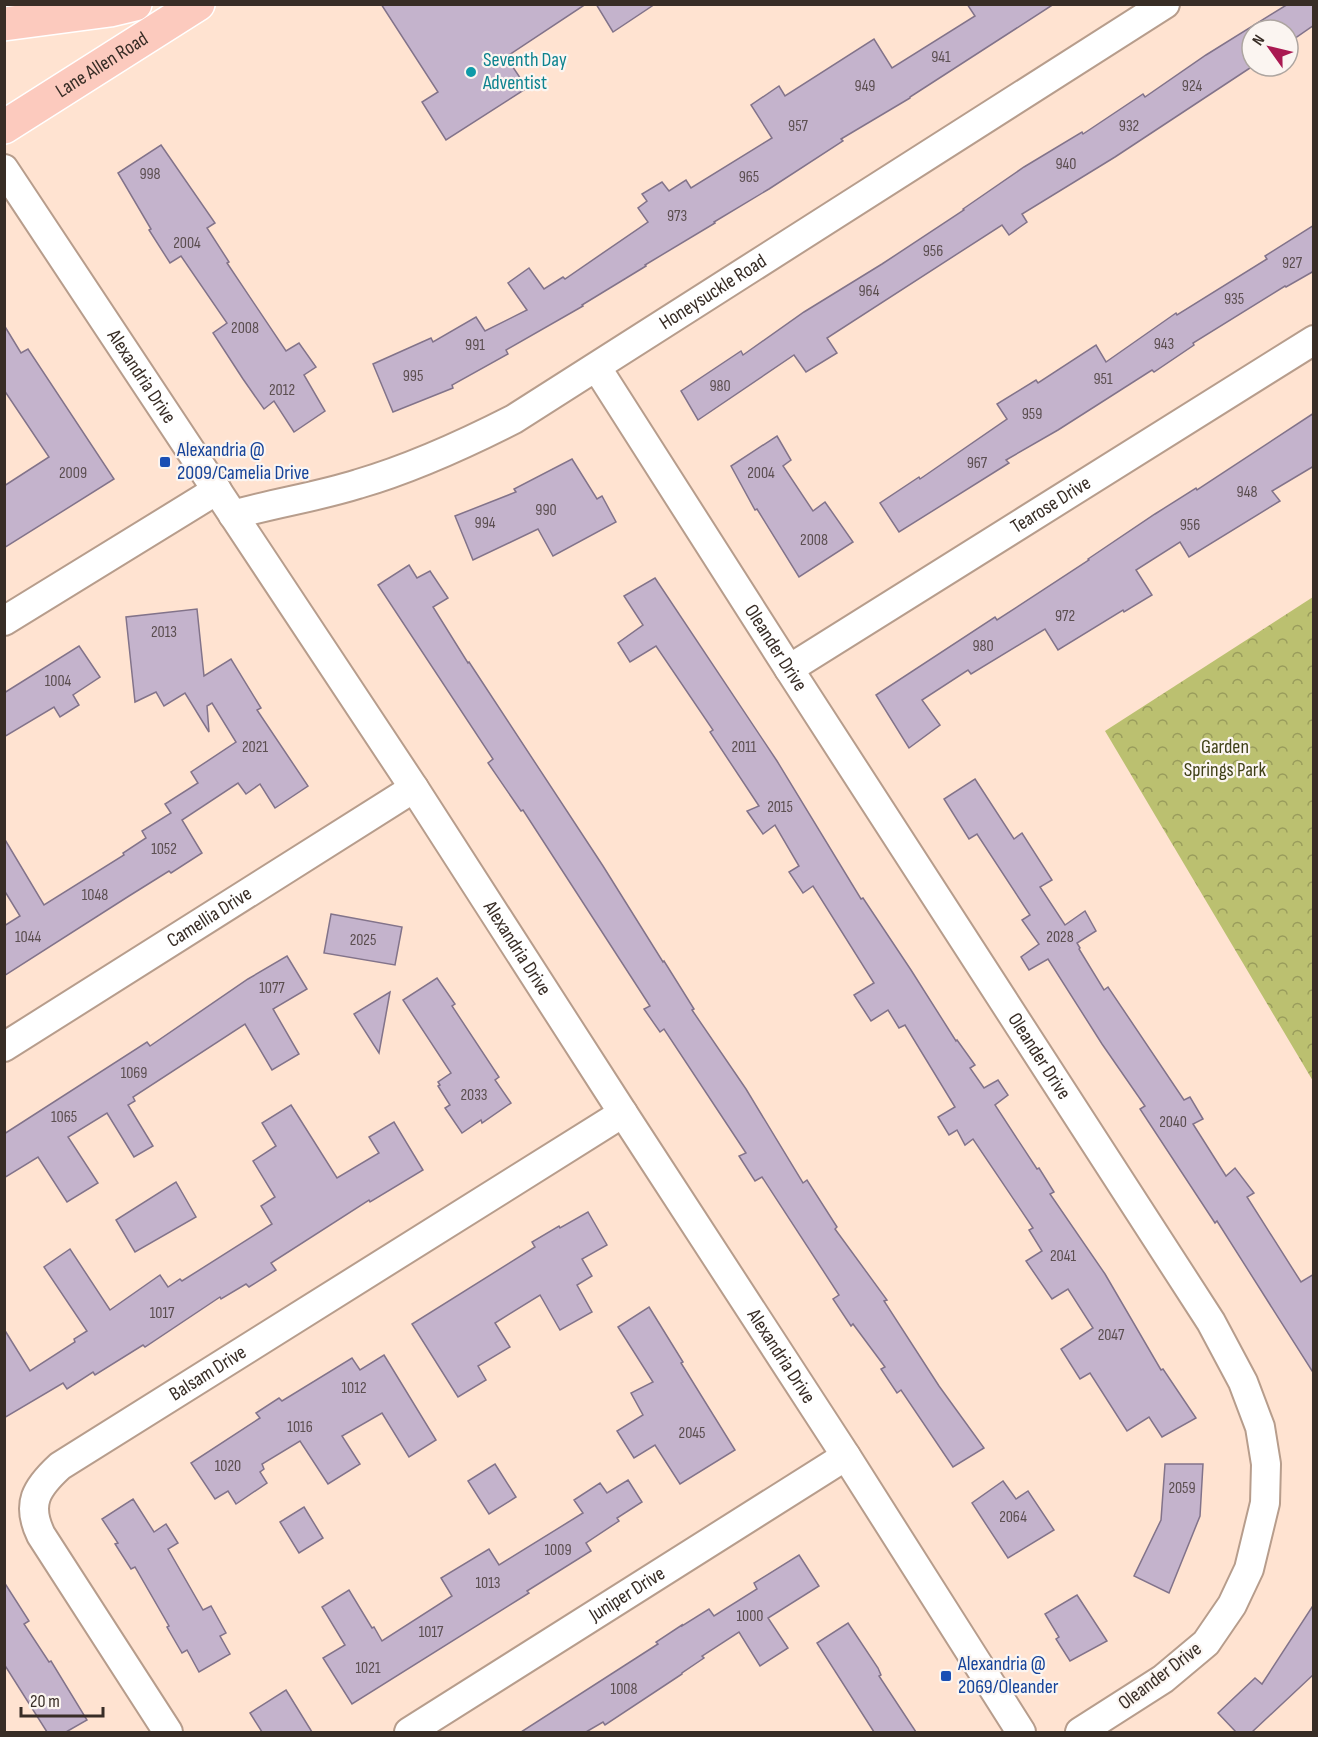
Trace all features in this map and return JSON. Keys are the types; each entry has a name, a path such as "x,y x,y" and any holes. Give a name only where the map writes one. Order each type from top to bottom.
{"main road":[{"path":"4,24 110,10 135,4"},
{"name":"Lane Allen Road","path":"4,127 198,4"}],"street":[{"name":"Honeysuckle Road","path":"233,515 335,490 415,466 465,445 514,419 1164,4"},
{"name":"Alexandria Drive","path":"4,169 414,788 622,1113 846,1456 1021,1732"},
{"name":"Tearose Drive","path":"789,669 1314,340"},
{"name":"Oleander Drive","path":"597,368 1211,1322 1243,1382 1260,1427 1266,1464 1265,1503 1249,1569 1232,1605 1206,1643 1163,1679 1080,1732"},
{"path":"4,621 217,490"},
{"name":"Camellia Drive","path":"4,1047 414,788"},
{"name":"Balsam Drive","path":"168,1732 33,1519 34,1505 39,1490 48,1477 60,1466 622,1113"},
{"name":"Juniper Drive","path":"409,1732 846,1456"}],"green space":[{"name":"Garden Springs Park","path":"1313,597 1313,1081 1105,731"}],"building":[{"name":"Seventh Day Adventist","path":"381,4 586,4 506,57 527,88 446,140 422,102 438,92"},
{"name":"Seventh Day Adventist","path":"596,4 655,4 613,32"},
{"path":"967,4 1054,4 910,98 841,139 843,141 769,189 583,306 506,350 508,354 452,385 453,388 393,412 373,364 431,338 433,342 476,317 485,331 527,310 508,283 529,268 544,289 563,277 565,279 648,222 638,208 647,201 642,194 662,182 669,191 686,180 691,188 772,138 751,105 779,86 785,96 874,39 892,68 975,16"},
{"path":"1288,4 1314,4 1314,25 1300,35 1300,18 1265,18"},
{"path":"1240,34 1240,75 1115,157 1022,214 1027,222 1009,235 1002,225 827,338 837,353 806,372 794,355 698,420 681,391 741,351 743,355 804,312 964,210 1024,167 1082,132 1083,134 1143,94 1145,97"},
{"path":"161,145 215,223 207,228 229,262 227,263 286,351 299,343 316,367 304,375 325,411 294,432 274,401 264,409 243,379 213,333 227,323 181,256 170,263 118,173"},
{"path":"1314,225 1314,271 1285,286 1193,343 1194,345 1154,372 1152,370 1006,460 1009,463 899,532 880,503 919,477 920,479 1007,419 997,404 1036,380 1038,383 1096,345 1106,362 1176,313 1177,315 1267,259 1265,256"},
{"path":"4,325 21,353 28,349 114,479 4,548 4,486 49,457 4,390"},
{"path":"1314,413 1314,466 1272,491 1280,501 1189,557 1180,542 1136,570 1152,595 1058,650 1045,629 971,674 968,670 922,700 940,725 909,748 876,695 995,617 997,620 1155,514 1196,488 1197,490"},
{"path":"777,436 791,460 783,466 813,511 825,502 853,542 799,577 757,509 755,510 731,466"},
{"path":"572,459 597,499 602,496 616,522 553,556 538,529 473,560 455,516 516,492 514,489"},
{"path":"409,565 417,578 430,571 448,598 433,607 468,663 603,866 694,1009 692,1010 746,1089 803,1183 807,1180 837,1227 835,1229 887,1300 884,1301 939,1386 984,1448 953,1467 901,1390 897,1393 881,1369 885,1367 853,1324 851,1326 833,1299 839,1295 762,1177 755,1181 739,1156 746,1153 664,1029 660,1032 644,1009 650,1006 523,810 521,811 488,763 493,759 378,585"},
{"path":"655,578 777,761 861,899 863,898 956,1041 975,1065 970,1068 984,1088 998,1080 1008,1095 995,1105 1037,1169 1039,1168 1054,1192 1050,1194 1105,1274 1161,1370 1163,1369 1196,1418 1162,1437 1149,1417 1127,1431 1090,1373 1080,1379 1061,1349 1093,1328 1068,1289 1052,1299 1026,1261 1042,1251 1029,1230 1033,1228 973,1139 965,1145 957,1130 949,1135 938,1117 955,1107 905,1025 899,1028 888,1010 871,1021 854,995 874,983 813,886 803,893 789,872 799,866 775,825 763,834 747,811 759,806 710,732 713,730 656,646 630,662 618,643 643,625 624,596"},
{"path":"197,609 204,676 231,659 261,708 257,710 308,786 275,808 260,784 246,794 238,783 182,820 202,853 171,873 169,871 4,976 4,926 20,916 4,890 4,838 44,905 124,855 123,853 146,838 142,831 171,813 165,804 198,783 191,772 236,742 212,703 207,706 209,732 185,693 164,706 156,692 135,702 126,617"},
{"path":"79,646 100,677 73,695 79,705 60,717 54,707 4,737 4,693"},
{"path":"975,779 1014,839 1022,833 1052,880 1040,887 1065,925 1085,911 1096,931 1077,943 1079,949 1104,990 1108,987 1184,1100 1190,1097 1203,1119 1193,1124 1226,1176 1235,1168 1254,1193 1247,1197 1301,1282 1314,1274 1314,1374 1217,1221 1215,1223 1140,1109 1145,1106 1048,959 1029,970 1021,957 1039,944 1022,920 1030,915 977,834 969,839 944,799"},
{"path":"331,914 402,927 395,965 324,953"},
{"path":"287,956 307,989 273,1009 299,1054 272,1070 245,1024 133,1097 135,1101 128,1105 153,1146 134,1157 107,1113 68,1137 98,1183 67,1202 38,1157 4,1178 4,1134 147,1042 150,1046 248,979"},
{"path":"437,978 455,1004 452,1006 499,1077 495,1080 511,1103 482,1123 481,1120 462,1133 445,1108 450,1105 438,1086 440,1085 438,1082 451,1073 403,1000"},
{"path":"390,992 379,1053 354,1014"},
{"path":"291,1105 337,1178 379,1153 369,1137 394,1122 423,1170 370,1202 369,1200 271,1263 276,1270 249,1287 246,1284 221,1299 220,1297 145,1347 143,1345 95,1375 93,1372 67,1389 63,1383 4,1418 4,1329 30,1371 75,1342 74,1339 87,1331 44,1267 70,1249 110,1310 160,1275 168,1287 180,1279 182,1281 272,1224 261,1206 275,1197 253,1161 276,1146 262,1123"},
{"path":"176,1182 196,1217 135,1252 116,1220"},
{"path":"588,1212 607,1245 582,1259 592,1276 577,1285 592,1312 560,1330 540,1295 495,1323 510,1347 478,1366 486,1380 458,1397 412,1324 535,1247 532,1242"},
{"path":"649,1307 735,1450 680,1484 655,1445 634,1458 617,1431 643,1415 631,1393 653,1382 618,1327"},
{"path":"384,1355 436,1440 409,1457 382,1413 342,1436 360,1464 328,1484 300,1441 262,1464 264,1469 260,1472 267,1483 236,1504 228,1491 215,1499 191,1463 260,1418 256,1413 279,1398 282,1401 352,1358 360,1370"},
{"path":"495,1464 516,1497 489,1514 468,1481"},
{"path":"1165,1464 1203,1464 1200,1516 1169,1593 1134,1576 1161,1520"},
{"path":"628,1480 642,1502 617,1518 619,1521 586,1543 591,1551 527,1591 529,1593 352,1704 323,1658 345,1645 322,1607 349,1590 382,1641 452,1596 441,1578 489,1549 499,1565 583,1513 574,1500 600,1483 607,1493"},
{"path":"1003,1481 1016,1499 1028,1491 1054,1530 1008,1558 972,1503"},
{"path":"133,1499 154,1532 166,1524 178,1543 168,1549 203,1610 211,1606 226,1633 220,1636 230,1654 199,1672 187,1650 182,1653 135,1567 131,1569 102,1519"},
{"path":"304,1507 323,1538 299,1553 280,1522"},
{"path":"799,1555 819,1586 768,1618 788,1648 760,1666 739,1632 702,1656 704,1658 682,1674 605,1725 603,1722 586,1732 521,1732 658,1644 656,1642 682,1625 709,1609 714,1616 757,1589 754,1583"},
{"path":"4,1582 29,1621 24,1624 49,1662 51,1661 87,1720 66,1732 47,1732 4,1664"},
{"path":"1077,1595 1107,1641 1070,1661 1056,1639 1059,1637 1045,1614"},
{"path":"1314,1604 1314,1674 1252,1732 1236,1732 1218,1713 1255,1678 1262,1684"},
{"path":"848,1623 916,1732 874,1732 817,1643"},
{"path":"286,1690 312,1732 262,1732 250,1713"}],"place":[{"name":"Seventh Day Adventist","path":"471,72"},
{"name":"Alexandria @ 2009/Camelia Drive","path":"165,462"},
{"name":"Alexandria @ 2069/Oleander","path":"946,1676"}]}
